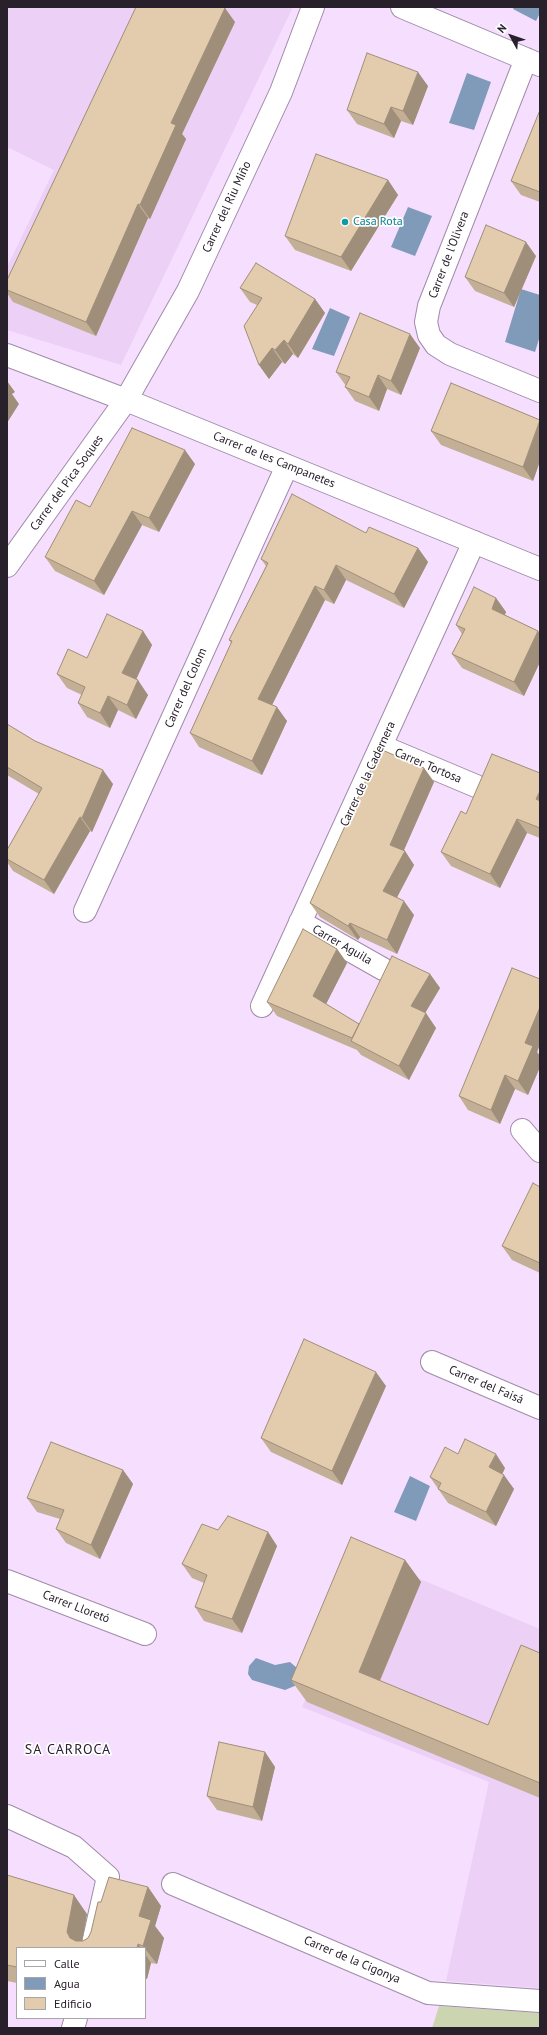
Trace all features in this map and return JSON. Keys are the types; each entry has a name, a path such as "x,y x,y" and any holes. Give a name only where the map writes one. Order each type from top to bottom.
{"street":[{"name":"Carrer del Riu Miño","path":"126,400 188,291 281,92 313,7"},
{"path":"402,7 533,62"},
{"name":"Carrer de l'Olivera","path":"533,62 430,306 426,322 429,335 436,345 450,354 540,392"},
{"name":"Carrer de les Campanetes","path":"7,355 126,400 540,569"},
{"name":"Carrer del Pica Soques","path":"7,566 126,400"},
{"name":"Carrer del Colom","path":"85,911 287,466"},
{"name":"Carrer de la Cadernera","path":"262,1006 474,542"},
{"name":"Carrer Tortosa","path":"381,746 476,786"},
{"name":"Carrer Aguila","path":"300,922 383,969"},
{"path":"522,1130 540,1151"},
{"name":"Carrer del Faisá","path":"432,1362 540,1408"},
{"name":"Carrer Lloretó","path":"7,1581 145,1634"},
{"path":"7,1816 74,1847 108,1877 92,1947"},
{"name":"Carrer de la Cigonya","path":"173,1884 428,1992 540,2002"}],"shaded area":[{"path":"7,7 293,7 121,365 7,330 7,267 54,170 7,147"},
{"path":"365,1556 540,1629 540,1988 446,1981 489,1782 302,1707"}],"green space":[{"path":"439,2006 540,2013 540,2028 432,2028"}],"water":[{"path":"514,7 540,7 540,13 536,21 513,9"},
{"path":"467,73 491,82 474,130 449,123"},
{"path":"408,207 432,216 415,256 391,247"},
{"path":"521,289 540,295 540,336 535,352 505,342"},
{"path":"330,308 350,317 334,356 312,349"},
{"path":"410,1476 430,1486 416,1521 394,1512"},
{"path":"256,1658 275,1665 290,1662 297,1668 297,1685 285,1690 252,1680 248,1674 249,1666"}],"building":[{"path":"136,7 225,8 171,123 176,125 140,205 138,204 86,322 7,290 7,280"},
{"path":"367,53 418,72 403,111 391,107 384,124 347,110"},
{"path":"540,110 540,192 511,181"},
{"name":"Casa Rota","path":"316,154 388,180 341,257 285,236"},
{"path":"486,225 526,242 504,293 465,277"},
{"path":"256,263 315,299 288,344 284,340 275,350 272,348 259,365 244,326 262,298 240,288"},
{"path":"360,313 410,334 391,381 378,375 369,397 345,387 350,377 336,372"},
{"path":"451,383 540,420 523,467 431,431"},
{"path":"132,428 185,450 149,518 132,511 94,581 45,557 76,500 90,507"},
{"path":"292,494 366,533 369,527 418,548 394,594 336,565 324,590 315,586 258,699 277,707 252,761 190,733 232,641 229,640 268,563 261,559"},
{"path":"474,587 496,598 492,609 538,631 514,682 452,654 465,629 456,625"},
{"path":"107,614 143,631 122,673 138,680 127,705 108,696 100,713 78,703 85,687 57,674 68,649 87,658"},
{"path":"7,724 35,741 103,770 82,818 80,817 44,880 7,859 7,850 42,788 7,767"},
{"path":"380,749 424,768 390,845 405,851 383,891 404,901 387,940 350,923 348,926 310,903"},
{"path":"492,754 540,773 540,791 536,799 540,801 540,828 517,819 490,874 441,852 461,811 466,814"},
{"path":"303,929 337,949 313,996 359,1024 352,1038 267,1002"},
{"path":"392,956 430,974 411,1006 426,1013 399,1066 351,1041"},
{"path":"512,968 540,979 540,1007 525,1043 533,1046 518,1081 505,1075 491,1110 459,1096"},
{"path":"533,1183 540,1187 540,1263 502,1246"},
{"path":"304,1339 376,1372 332,1471 261,1438"},
{"path":"465,1439 496,1454 489,1467 504,1475 486,1512 438,1489 441,1483 430,1477 445,1447 458,1454"},
{"path":"51,1442 123,1470 91,1545 56,1529 64,1510 27,1498"},
{"path":"228,1516 268,1532 232,1619 195,1607 207,1575 182,1564 202,1524 218,1530"},
{"path":"351,1537 405,1560 359,1672 488,1725 521,1645 540,1653 540,1783 291,1680"},
{"path":"219,1742 265,1752 253,1807 207,1796"},
{"path":"7,1875 74,1895 67,1932 70,1938 76,1941 83,1941 88,1938 91,1932 98,1902 101,1902 109,1877 148,1887 139,1916 151,1920 143,1946 138,1944 137,1947 16,1947 16,1967 7,1965"}],"place":[{"name":"Casa Rota","path":"345,222"}],"district":[{"name":"SA CARROCA","path":"68,1750"}]}
